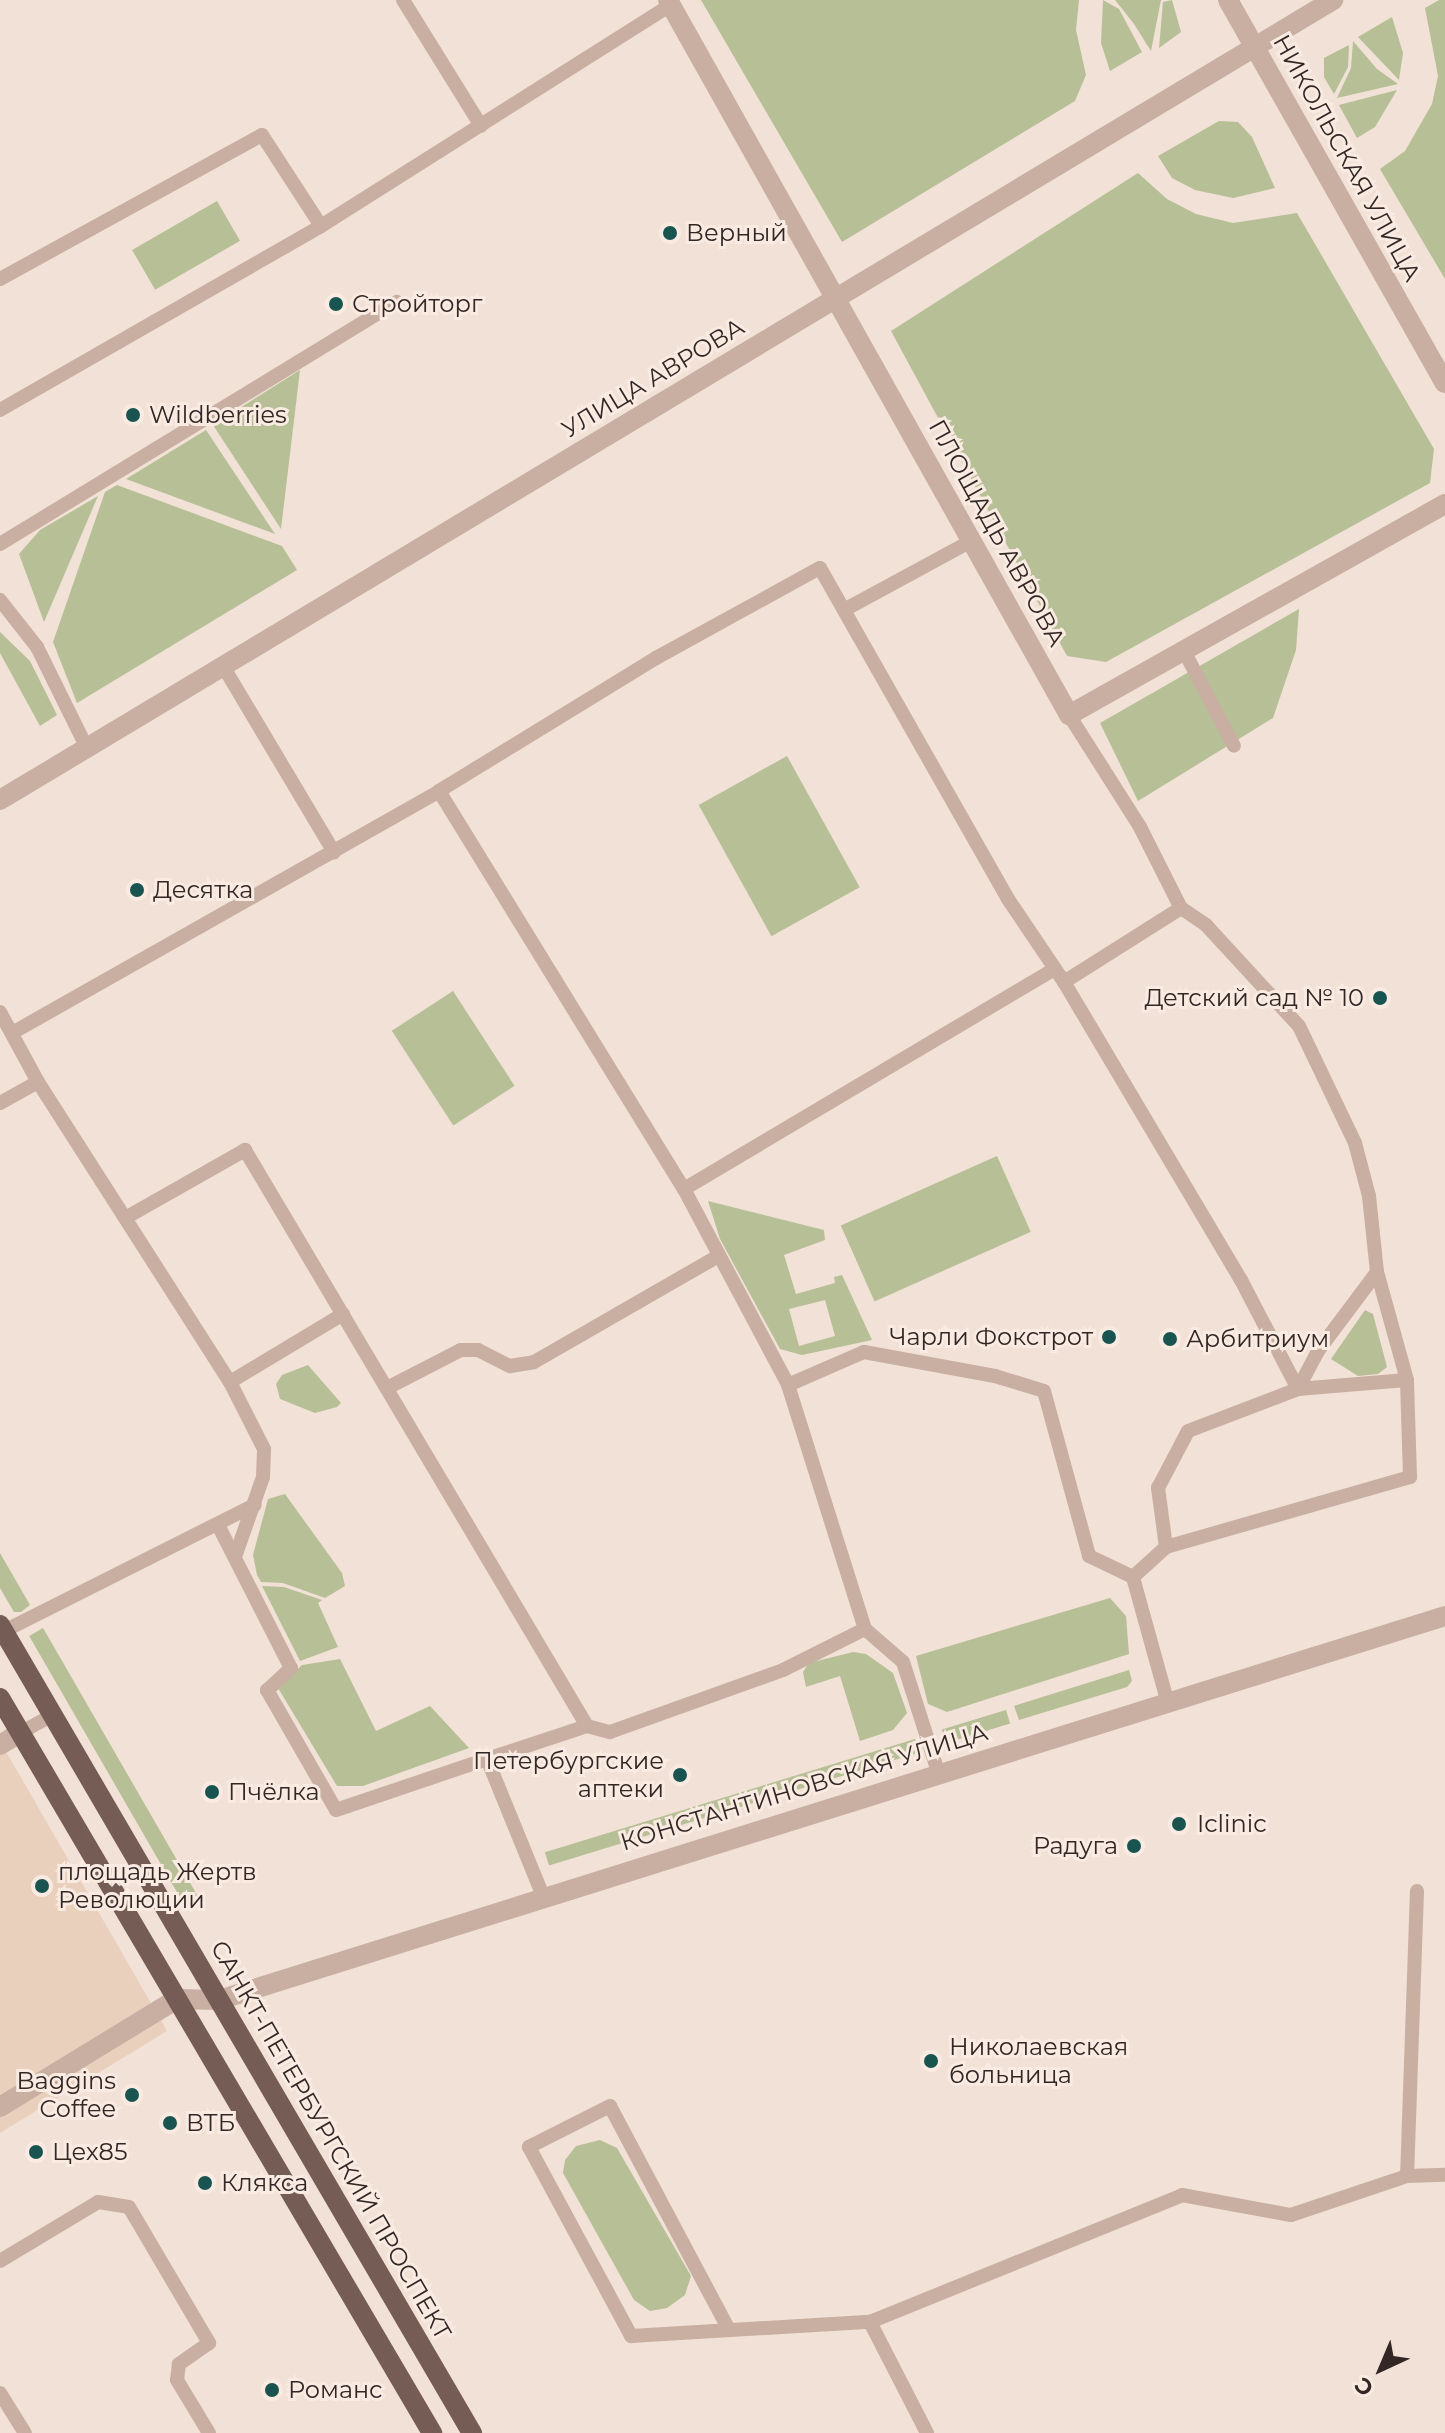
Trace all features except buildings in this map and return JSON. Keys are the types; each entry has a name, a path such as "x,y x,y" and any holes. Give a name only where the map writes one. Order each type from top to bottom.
{"main road":[{"name":"САНКТ-ПЕТЕРБУРГСКИЙ ПРОСПЕКТ","path":"1,1630 472,2433"},
{"path":"0,1698 432,2433"}],"street":[{"name":"НИКОЛЬСКАЯ УЛИЦА","path":"1228,0 1445,383"},
{"name":"УЛИЦА АВРОВА","path":"0,800 1333,0"},
{"name":"ПЛОЩАДЬ АВРОВА","path":"670,3 1069,715"},
{"path":"1069,715 1445,504"},
{"name":"КОНСТАНТИНОВСКАЯ УЛИЦА","path":"177,1999 219,2000 1167,1700 1445,1616"},
{"path":"0,1745 20,1733"},
{"path":"0,2107 177,1999"}],"lane":[{"path":"403,0 481,126"},
{"path":"0,410 321,226 670,3"},
{"path":"0,279 262,135 321,226"},
{"path":"0,544 397,302"},
{"path":"844,610 971,541"},
{"path":"12,1033 439,791 656,658 820,568 1008,899 1059,976 1241,1280 1298,1389"},
{"path":"0,600 37,647 87,748"},
{"path":"1184,651 1234,746"},
{"path":"223,666 334,852"},
{"path":"1069,715 1140,827 1181,908 1206,925 1299,1026 1355,1143 1369,1196 1377,1272 1407,1380 1410,1477 1166,1547 1133,1577"},
{"path":"439,791 684,1189 788,1385 865,1629 903,1662 938,1772"},
{"path":"684,1189 1181,908"},
{"path":"0,1012 38,1082 230,1382 264,1449 263,1477 235,1557"},
{"path":"0,1103 38,1082"},
{"path":"127,1217 245,1150 587,1726"},
{"path":"387,1388 461,1350 478,1350 510,1366 534,1362 718,1256"},
{"path":"1298,1389 1318,1351 1377,1272"},
{"path":"230,1382 343,1314"},
{"path":"788,1385 864,1352 995,1376 1044,1391 1089,1556 1133,1577 1167,1700"},
{"path":"1166,1547 1158,1488 1188,1431 1298,1389 1407,1380"},
{"path":"1,1630 255,1505"},
{"path":"218,1525 291,1668 267,1690 336,1810 587,1726 610,1732 783,1670 865,1629"},
{"path":"20,1733 53,1715"},
{"path":"487,1759 543,1896"},
{"path":"1407,2176 1417,1891"},
{"path":"728,2328 610,2106 529,2147 631,2336 870,2322 1182,2195 1291,2215 1407,2176 1445,2175"},
{"path":"0,2261 98,2202 129,2207 209,2343 179,2364 177,2380 209,2433"},
{"path":"870,2322 927,2433"},
{"path":"0,2393 25,2433"}],"green space":[{"path":"701,0 1079,0 1076,30 1086,75 1075,101 842,242"},
{"path":"1103,0 1119,9 1142,52 1110,71 1101,43"},
{"path":"1115,0 1161,0 1151,51 1134,24"},
{"path":"1172,0 1181,32 1159,48 1163,2"},
{"path":"1445,0 1445,279 1380,169 1405,151 1432,104 1438,76 1425,8"},
{"path":"1392,17 1403,53 1399,80 1358,37"},
{"path":"1353,41 1377,69 1398,84 1337,98 1351,68"},
{"path":"1349,45 1348,67 1334,94 1324,77 1324,58"},
{"path":"1397,90 1375,127 1357,138 1339,105"},
{"path":"1219,121 1238,122 1252,137 1275,188 1233,198 1195,190 1172,178 1158,156"},
{"path":"1138,173 1167,199 1196,214 1233,223 1297,213 1434,449 1430,483 1106,662 1067,656 891,331"},
{"path":"217,201 240,241 155,290 132,250"},
{"path":"300,370 281,529 213,425"},
{"path":"206,430 275,534 126,479"},
{"path":"117,485 282,546 297,570 77,703 53,642 105,492"},
{"path":"98,496 44,622 19,554 40,530"},
{"path":"1299,609 1296,650 1273,718 1138,801 1100,723"},
{"path":"0,632 30,661 57,715 40,726 0,653"},
{"path":"787,756 860,887 771,936 699,805"},
{"path":"453,991 515,1086 453,1126 392,1031"},
{"path":"997,1156 1031,1232 875,1301 841,1226"},
{"path":"708,1201 824,1230 825,1240 784,1255 796,1294 835,1283 834,1277 842,1275 872,1340 802,1355 780,1349 720,1239","holes":["825,1300 835,1336 799,1346 789,1309"]},
{"path":"1365,1310 1373,1314 1387,1367 1378,1374 1358,1376 1331,1359"},
{"path":"308,1365 341,1403 337,1407 315,1413 280,1399 276,1384 282,1375"},
{"path":"285,1494 342,1573 345,1586 325,1598 283,1583 261,1582 257,1575 253,1555 268,1499"},
{"path":"0,1553 30,1605 21,1612 14,1612 0,1588"},
{"path":"262,1586 284,1587 322,1600 318,1603 338,1647 300,1661"},
{"path":"1110,1598 1126,1616 1129,1654 947,1712 928,1704 916,1656"},
{"path":"43,1628 202,1903 188,1911 29,1636"},
{"path":"853,1652 866,1654 893,1673 907,1713 893,1730 860,1741 840,1676 806,1687 803,1672 809,1663"},
{"path":"340,1659 376,1731 430,1706 469,1748 363,1786 337,1786 278,1688 302,1665"},
{"path":"1129,1670 1132,1681 1127,1687 1019,1720 1014,1706"},
{"path":"1006,1710 1010,1723 946,1743 942,1730"},
{"path":"915,1739 919,1752 549,1866 545,1852"},
{"path":"600,2140 617,2148 691,2276 685,2295 667,2308 650,2311 634,2300 563,2173 565,2160 576,2146"}],"shaded area":[{"name":"площадь Жертв Революции","path":"0,1741 167,2031 0,2133"}],"place":[{"name":"Верный","path":"670,233"},
{"name":"Стройторг","path":"336,304"},
{"name":"Wildberries","path":"133,415"},
{"name":"Десятка","path":"137,890"},
{"name":"Детский сад № 10","path":"1380,998"},
{"name":"Чарли Фокстрот","path":"1109,1337"},
{"name":"Арбитриум","path":"1170,1339"},
{"name":"Петербургские аптеки","path":"680,1775"},
{"name":"Пчёлка","path":"212,1792"},
{"name":"Iclinic","path":"1179,1824"},
{"name":"Радуга","path":"1134,1846"},
{"name":"площадь Жертв Революции","path":"42,1886"},
{"name":"Николаевская больница","path":"931,2061"},
{"name":"Baggins Coffee","path":"132,2095"},
{"name":"ВТБ","path":"170,2123"},
{"name":"Цех85","path":"36,2152"},
{"name":"Клякса","path":"205,2183"},
{"name":"Романс","path":"272,2390"}]}
